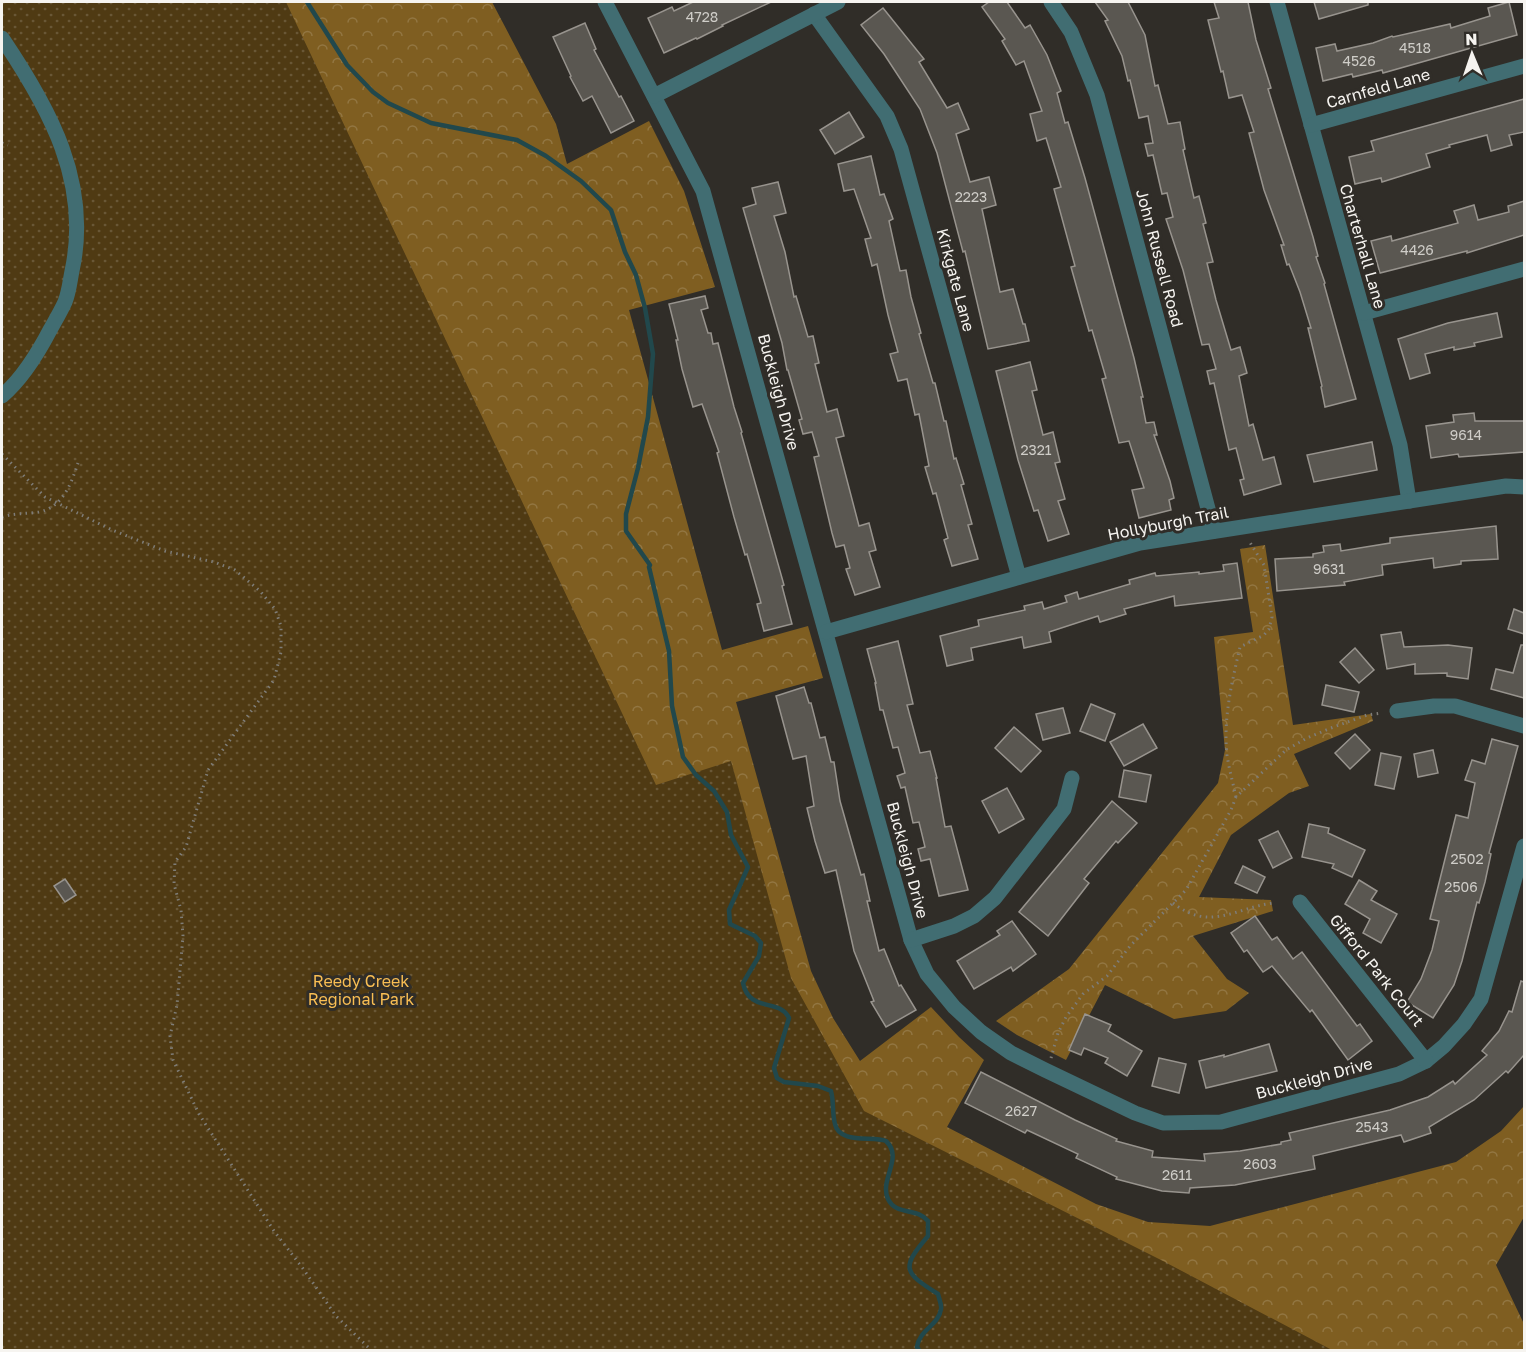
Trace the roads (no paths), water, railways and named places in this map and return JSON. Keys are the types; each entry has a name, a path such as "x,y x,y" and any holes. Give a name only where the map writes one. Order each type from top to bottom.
{"street":[{"name":"Buckleigh Drive","path":"605,2 703,190 911,940 927,974 954,1007 981,1032 1011,1053 1045,1070 1135,1113 1164,1123 1221,1122 1400,1074 1426,1061 1444,1046 1464,1024 1481,999 1524,846"},
{"path":"654,96 838,2"},
{"name":"John Russell Road","path":"1051,2 1071,33 1097,95 1214,531"},
{"name":"Charterhall Lane","path":"1277,2 1400,445 1409,501"},
{"name":"Kirkgate Lane","path":"814,14 887,116 901,149 1018,576"},
{"path":"2,38 40,99 68,160 76,204 77,241 65,301 38,352 2,396"},
{"name":"Carnfeld Lane","path":"1311,125 1524,66"},
{"path":"1364,313 1524,269"},
{"name":"Hollyburgh Trail","path":"826,632 1140,543 1506,486 1524,487"},
{"path":"1397,711 1434,706 1455,706 1524,726"},
{"path":"911,940 954,926 974,916 995,898 1064,809 1072,778"},
{"name":"Gifford Park Court","path":"1300,902 1426,1061"}],"waterway":[{"path":"307,2 347,65 373,92 388,103 431,123 517,140 546,156 581,181 611,210 625,252 636,275 645,308 653,354 648,417 626,514 626,531 650,565 669,651 672,706 683,757 696,775 714,791 727,812 731,835 748,867 729,910 730,924 755,936 761,943 759,956 743,983 751,998 779,1008 789,1018 774,1068 777,1078 784,1082 818,1086 831,1091 835,1124 838,1130 849,1137 886,1141 893,1154 886,1184 888,1199 896,1208 918,1214 928,1221 928,1236 913,1255 910,1269 918,1280 938,1294 941,1307 937,1319 921,1336 917,1347 919,1350"}],"park label":[{"name":"Reedy Creek Regional Park","path":"361,990"}]}
